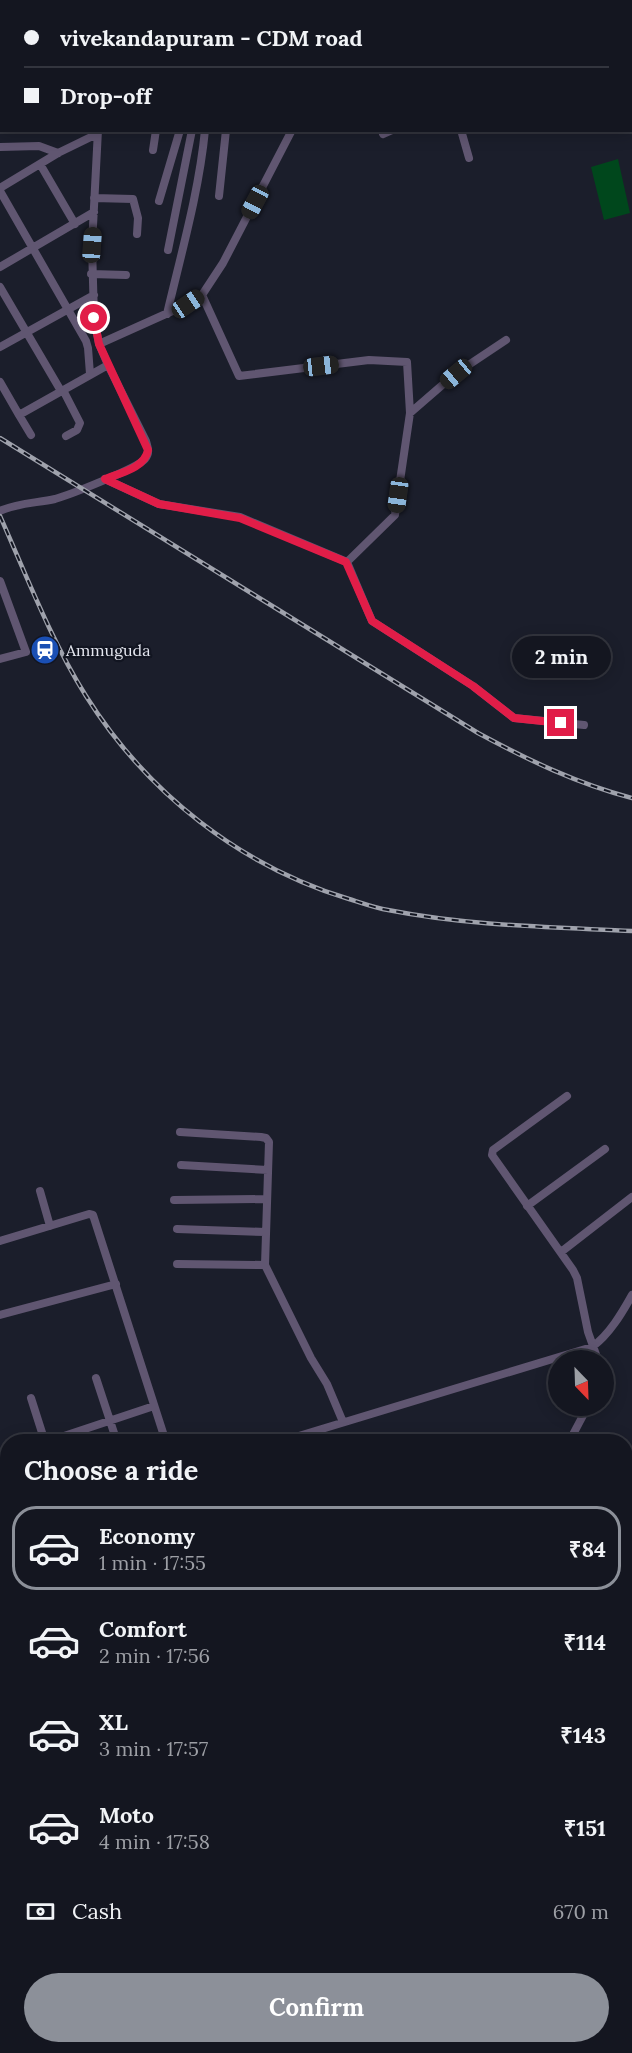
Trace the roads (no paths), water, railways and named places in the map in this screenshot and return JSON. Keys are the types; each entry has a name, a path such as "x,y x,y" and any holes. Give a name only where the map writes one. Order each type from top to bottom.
{"street":[{"path":"90,374 88,348 68,308 0,190 58,153 98,132"},
{"path":"3,509 54,499 105,479 144,461 148,450 99,344 94,318 91,274 98,132"},
{"path":"153,150 156,132"},
{"path":"159,201 179,132"},
{"path":"168,250 192,132"},
{"path":"166,314 203,151 205,132"},
{"path":"219,196 226,132"},
{"path":"99,344 188,304 202,295 223,263 291,132"},
{"path":"462,132 469,158"},
{"path":"0,147 39,146 58,153"},
{"path":"40,164 75,224"},
{"path":"94,198 133,199 138,218 137,234"},
{"path":"0,267 94,212"},
{"path":"174,223 187,226"},
{"path":"91,274 126,275"},
{"path":"0,287 80,423 77,430 66,436"},
{"path":"0,347 94,295"},
{"path":"202,295 239,376 369,360 407,362 410,413 395,515 346,562"},
{"path":"410,413 456,374 506,340"},
{"path":"19,415 108,364"},
{"path":"0,382 31,435"},
{"path":"105,479 159,504 240,518 346,562 372,621 473,686 514,718 584,725"},
{"path":"0,581 26,651 0,659"},
{"path":"567,1096 493,1149 492,1155 577,1278 593,1350"},
{"path":"180,1132 266,1138 269,1142 265,1265 311,1358 327,1384 343,1422"},
{"path":"527,1206 605,1149"},
{"path":"182,1165 268,1170"},
{"path":"40,1191 50,1226"},
{"path":"561,1252 632,1197"},
{"path":"174,1200 266,1199"},
{"path":"0,1241 89,1214 93,1215 163,1434"},
{"path":"177,1229 265,1232"},
{"path":"177,1264 265,1265"},
{"path":"0,1315 116,1284"},
{"path":"305,1434 592,1347 600,1342 632,1295"},
{"path":"96,1378 114,1434"},
{"path":"31,1398 43,1434"},
{"path":"69,1434 154,1406"},
{"path":"573,1434 583,1416"}],"railway":[{"path":"0,438 478,733 554,770 592,786 632,798"},
{"path":"0,516 40,608 73,675 110,731 167,794 200,822 234,846 270,867 309,885 383,909 479,923 632,931"}],"place":[{"name":"Ammuguda","path":"45,650"}]}
